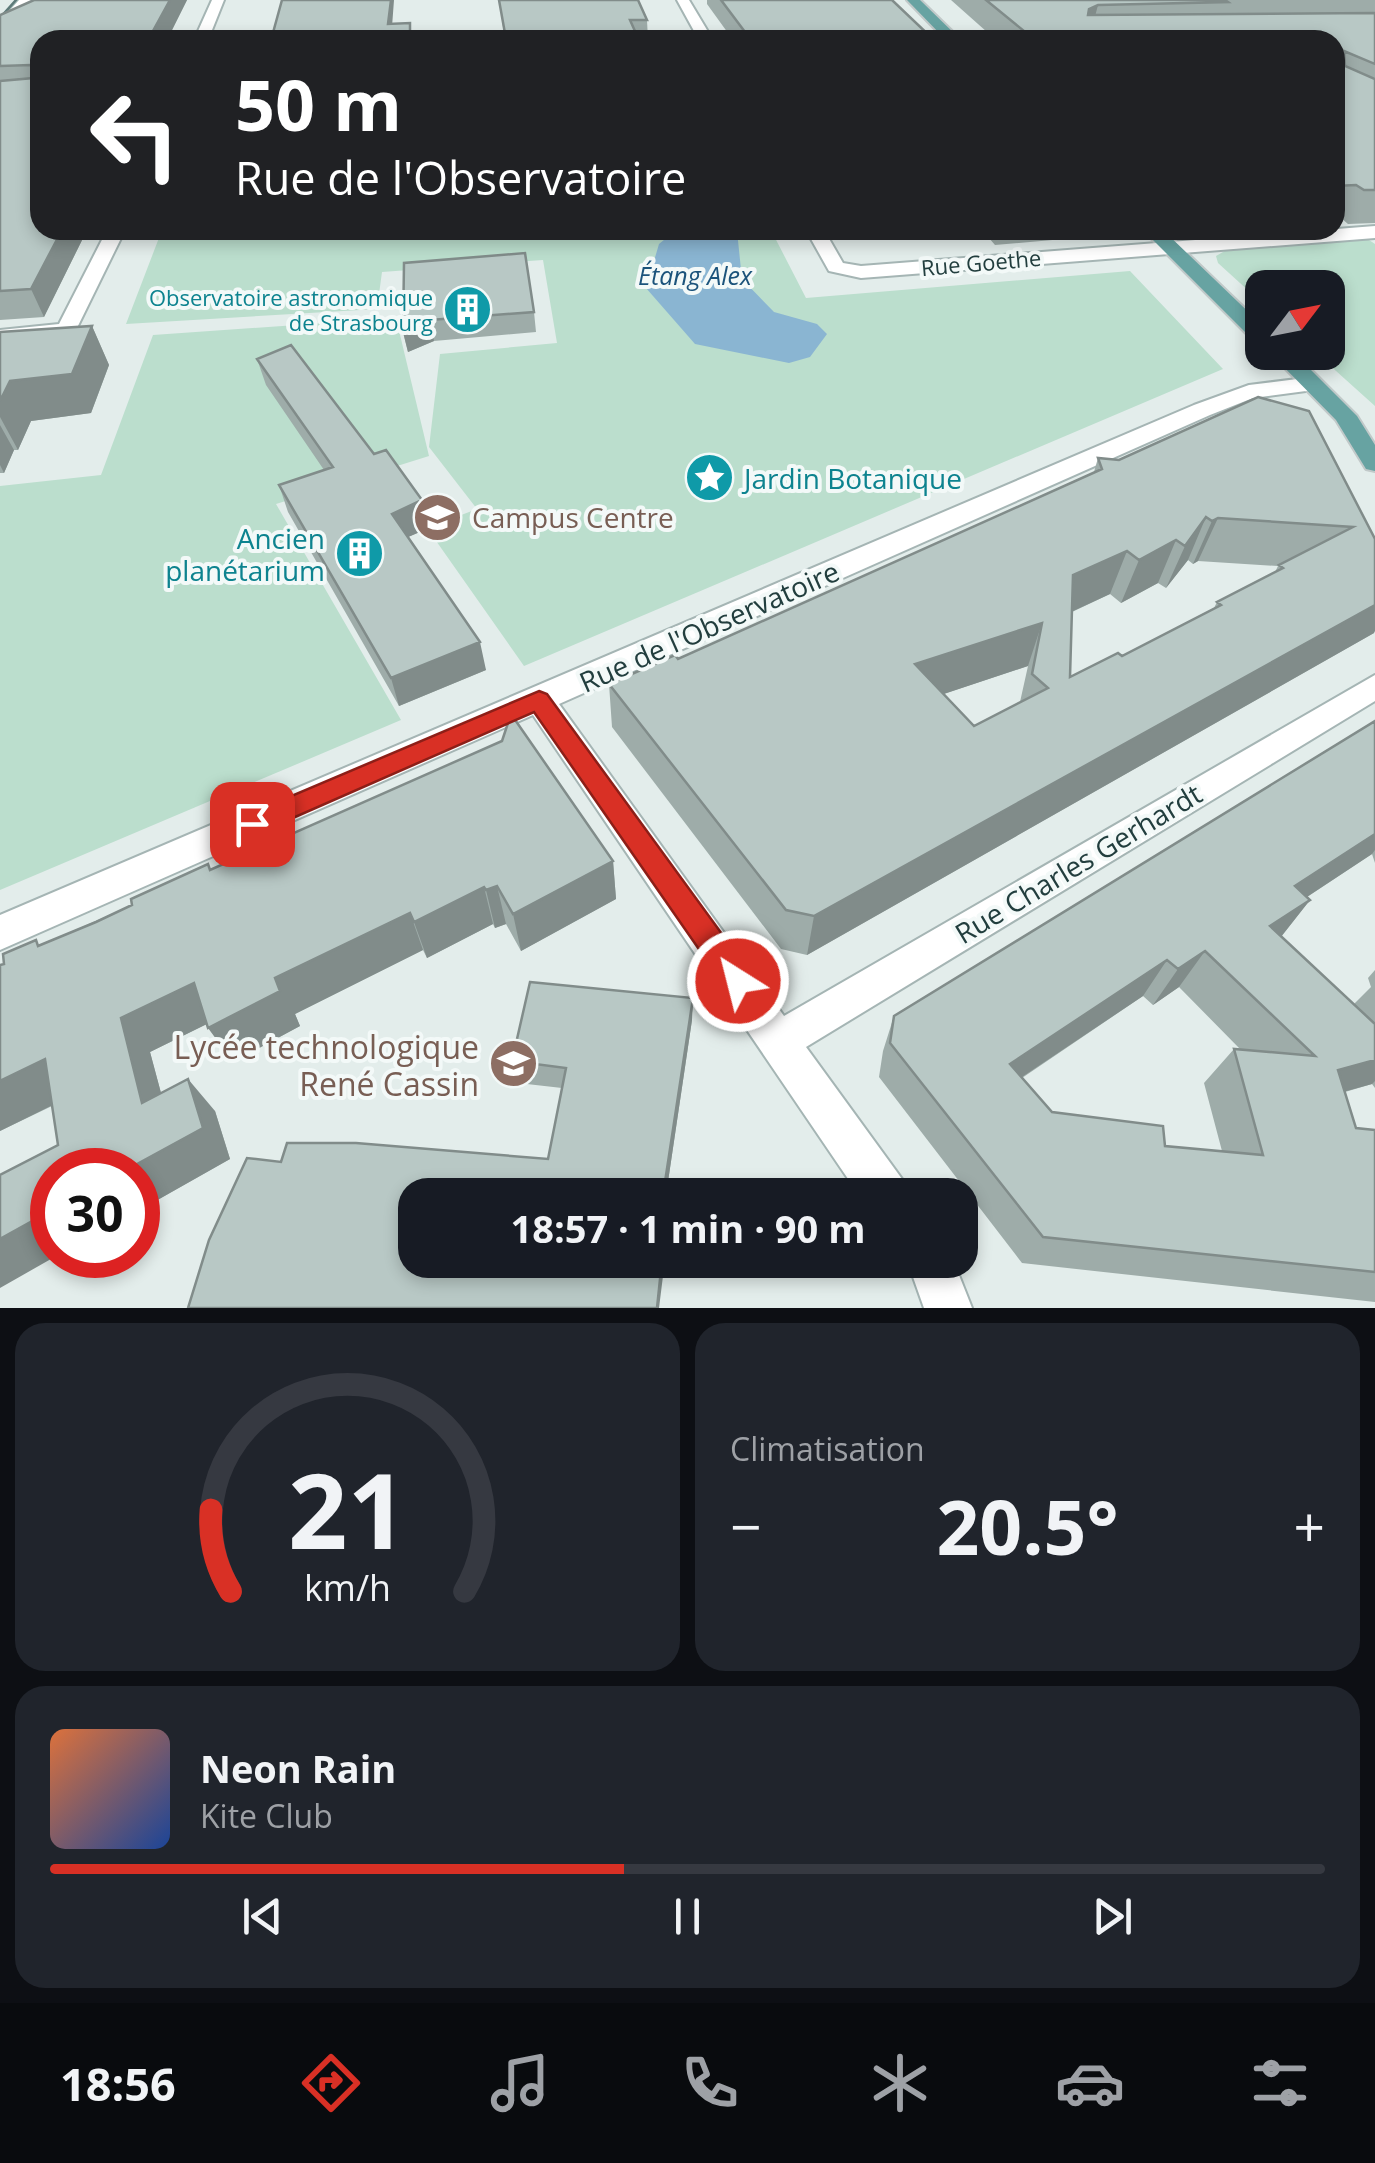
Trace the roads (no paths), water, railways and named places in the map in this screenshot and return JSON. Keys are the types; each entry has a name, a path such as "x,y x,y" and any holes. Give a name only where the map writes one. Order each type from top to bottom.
{"main road":[{"path":"912,0 944,30"},
{"path":"1162,240 1245,320"},
{"path":"1299,370 1346,416 1375,464"}],"street":[{"path":"0,30 26,0"},
{"path":"205,30 218,0"},
{"path":"683,0 700,30"},
{"name":"Rue Goethe","path":"1345,235 1375,232"},
{"path":"1353,235 1375,251"},
{"path":"0,336 68,330 111,240"},
{"name":"Rue Goethe","path":"821,240 836,267 861,272 1269,240"},
{"name":"Rue de l'Observatoire","path":"0,933 1202,410 1248,392 1313,384"},
{"name":"Rue Charles Gerhardt","path":"781,1040 1375,686"},
{"path":"539,700 874,1178"},
{"path":"937,1278 948,1308"}],"water":[{"name":"Étang Alex","path":"664,240 738,240 742,279 774,312 817,324 827,334 810,357 789,363 695,344 646,288 659,244"}],"tram line":[{"path":"0,18 16,0"}],"place":[{"name":"Observatoire astronomique de Strasbourg","path":"468,310"},
{"name":"Jardin Botanique","path":"709,478"},
{"name":"Campus Centre","path":"437,517"},
{"name":"Ancien planétarium","path":"360,554"},
{"name":"Lycée technologique René Cassin","path":"514,1064"}]}
